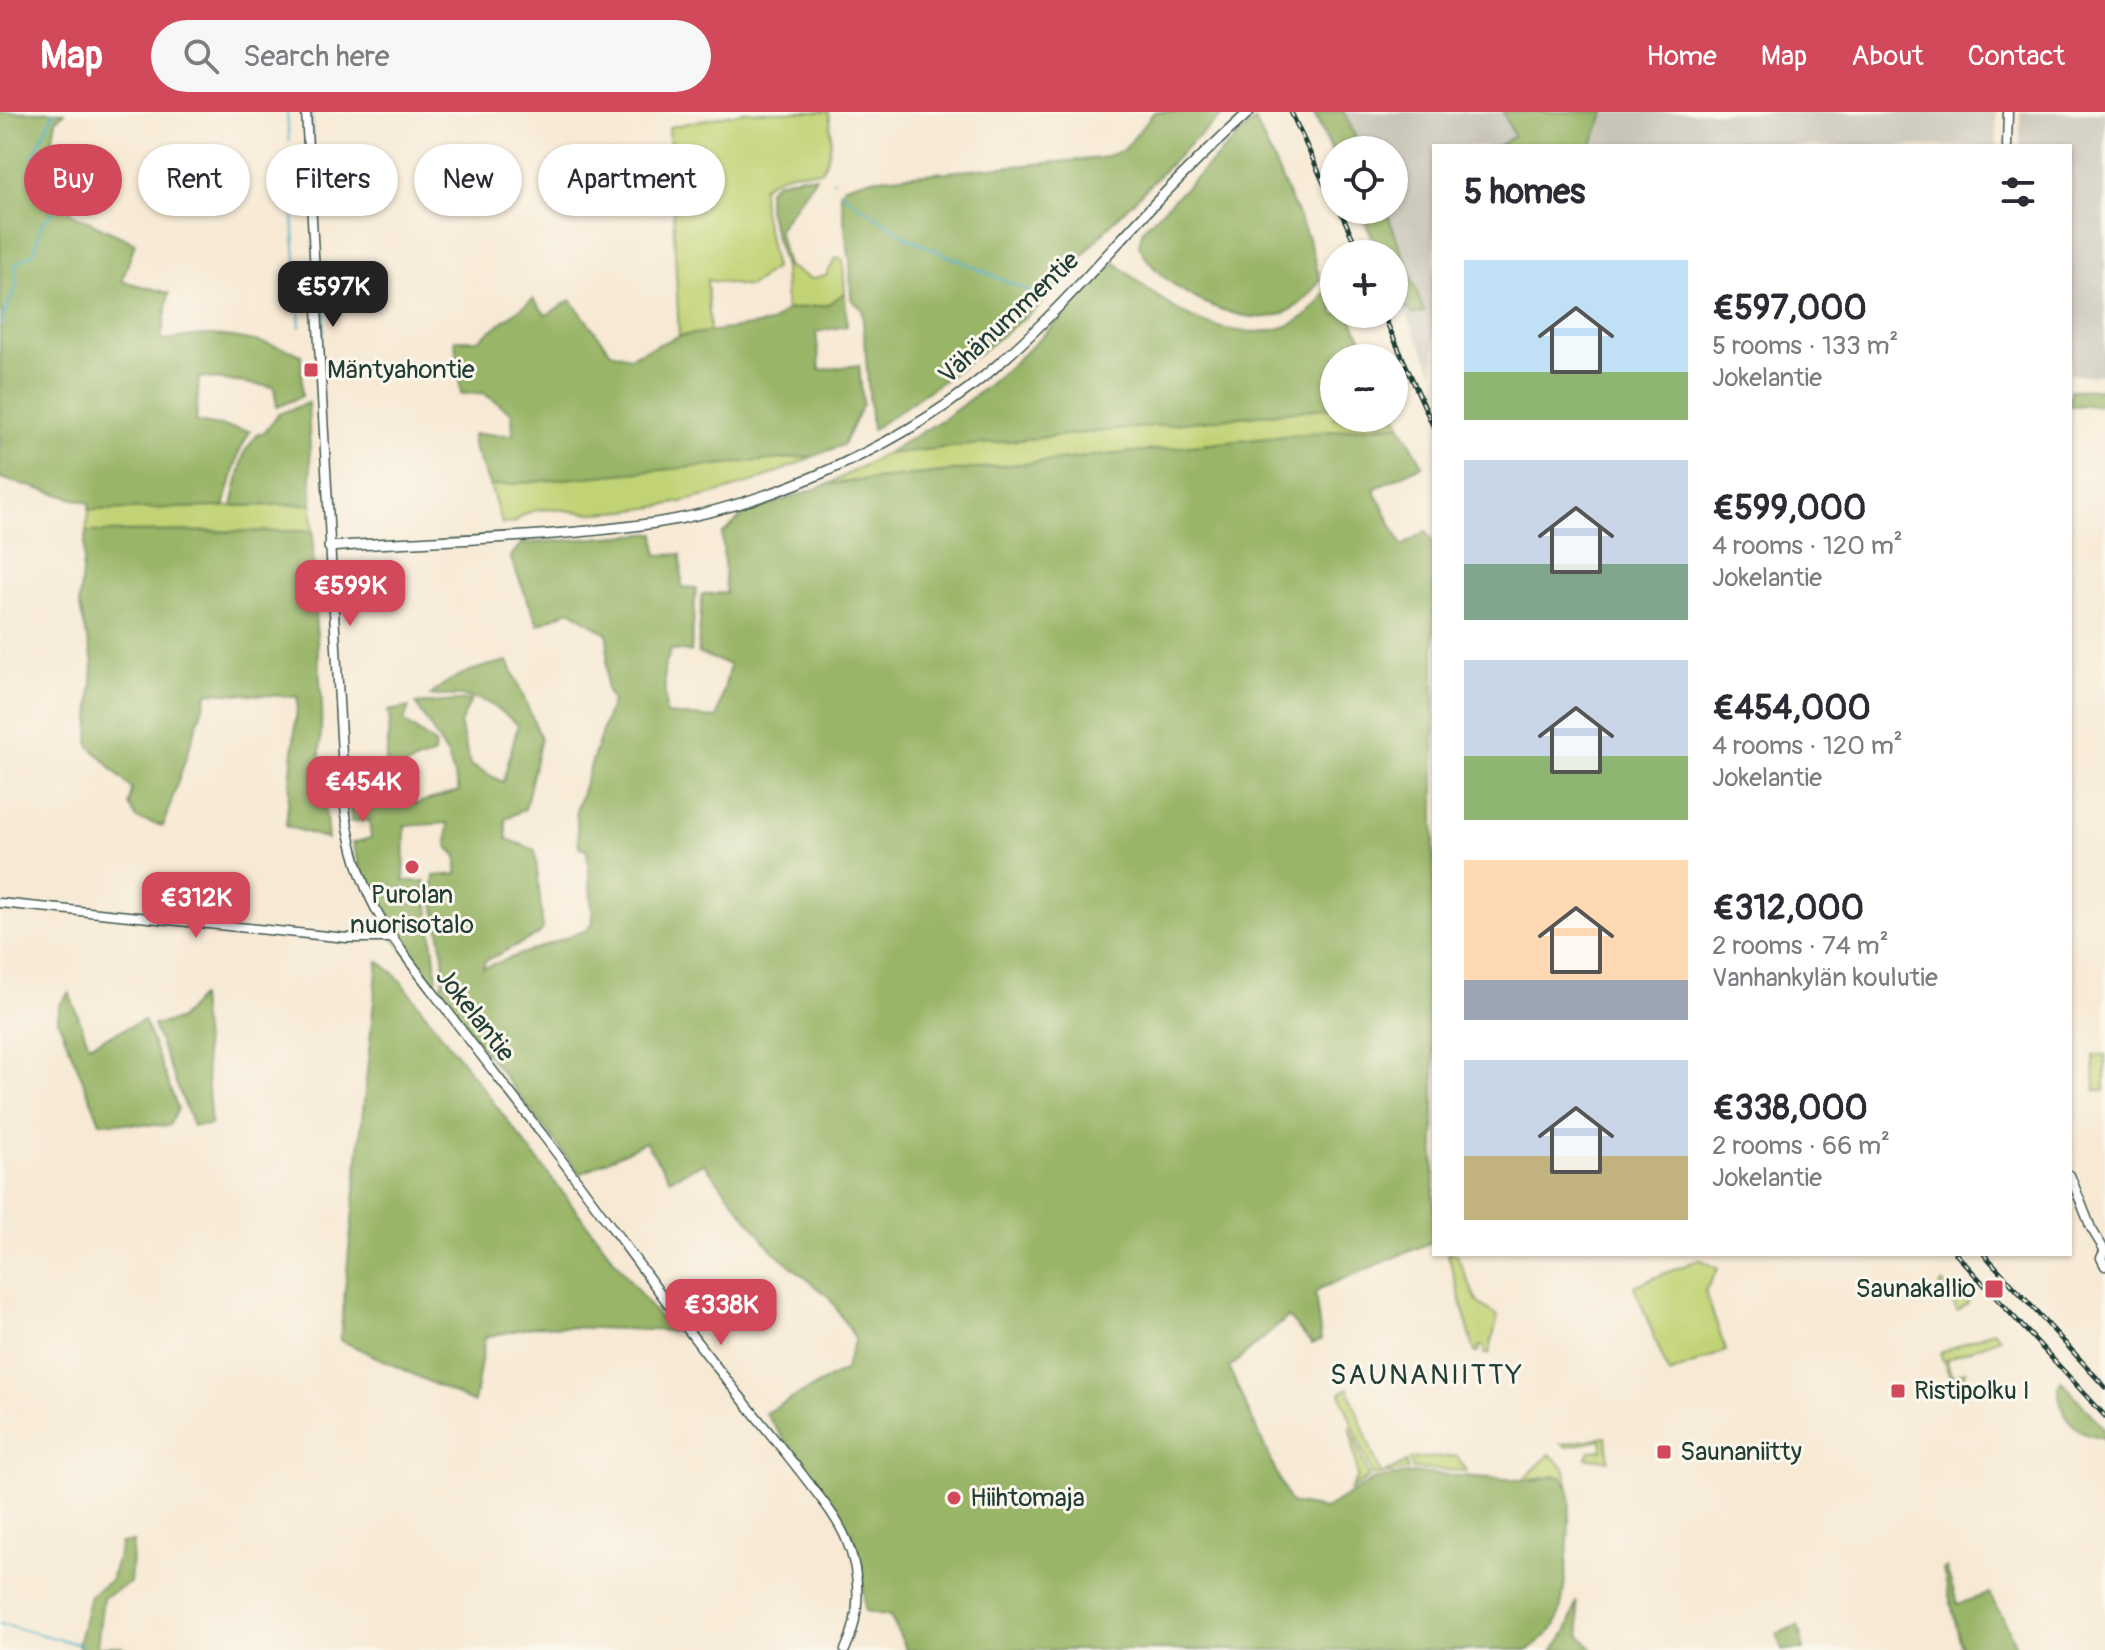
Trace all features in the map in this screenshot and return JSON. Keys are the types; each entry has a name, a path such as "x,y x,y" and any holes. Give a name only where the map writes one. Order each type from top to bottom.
{"main road":[{"name":"Vähänummentie","path":"329,547 526,535 656,523 734,504 835,467 905,432 956,399 1000,363 1047,320 1162,195 1249,112"}],"street":[{"name":"Jokelantie","path":"306,112 329,547 350,846 369,898 391,938 709,1357 827,1506 845,1537 857,1585 858,1604 853,1633 845,1650"},
{"path":"2007,144 2008,112"},
{"path":"0,903 347,938 391,938"},
{"path":"2072,1180 2091,1228 2105,1251 2101,1258 2105,1266"}],"shaded area":[{"path":"1311,112 1503,112 1514,136 1501,144 1432,144 1432,369 1408,318 1408,240 1371,240 1364,224 1408,224 1408,136 1322,136"},
{"path":"1605,112 1996,112 1997,144 1592,144"},
{"path":"2020,112 2105,112 2105,375 2072,375 2072,144 2020,144"}],"green space":[{"path":"0,112 65,112 56,120 52,144 24,144 24,216 76,216 135,243 122,281 169,293 161,340 213,335 246,339 292,351 301,355 302,396 277,407 274,387 199,377 196,422 250,431 239,452 224,507 89,510 89,503 0,478"},
{"path":"743,112 829,112 829,151 820,172 790,174 762,187 763,210 775,268 749,287 707,280 710,333 679,336 673,216 725,216 725,144 670,144 669,127"},
{"path":"1154,112 1226,112 1108,227 1038,307 955,372 872,430 862,309 851,299 850,262 840,191 845,186 869,179 1101,158 1124,150"},
{"path":"1314,112 1344,112 1355,136 1325,136"},
{"path":"1503,112 1605,112 1592,144 1501,144 1514,136"},
{"path":"1255,120 1309,240 1320,279 1298,305 1279,315 1241,315 1198,300 1161,274 1147,259 1139,244 1143,229"},
{"path":"802,176 816,177 778,229 787,266 784,267 768,209 768,189 777,182"},
{"path":"1367,224 1391,224 1397,240 1374,240"},
{"path":"837,257 843,260 845,293 827,305 786,310 784,267 811,279 826,275"},
{"path":"1114,262 1173,307 1217,327 1264,331 1286,326 1305,316 1320,300 1320,328 1357,328 1364,344 1320,344 1320,408 885,454 949,415 1015,362"},
{"path":"1408,269 1424,312 1413,314 1408,310"},
{"path":"845,293 847,326 816,332 820,370 859,365 863,404 843,445 814,456 490,486 473,446 473,434 513,435 512,413 483,393 461,394 455,340 478,340 533,299 546,315 571,300 611,352 629,357 679,336 771,323 786,310 827,305"},
{"path":"2105,389 2105,405 2072,406 2072,390"},
{"path":"308,403 312,504 232,506 244,453 258,433 264,433 278,414"},
{"path":"1320,408 1320,432 1324,432 829,484 885,454"},
{"path":"1324,432 1404,432 1423,465 1374,489 1402,546 1426,531 1432,542 1432,1242 1319,1289 1315,1294 1321,1340 1312,1344 1288,1317 1229,1368 1290,1503 1325,1509 1372,1480 1414,1473 1537,1481 1561,1477 1569,1488 1570,1505 1564,1589 1553,1629 1529,1650 907,1650 890,1616 865,1611 861,1562 852,1533 765,1413 845,1370 855,1338 829,1297 772,1250 704,1163 670,1179 645,1142 580,1174 440,993 443,962 433,891 434,876 457,874 457,856 447,846 448,823 405,826 404,881 425,881 437,978 432,984 395,939 367,885 352,843 371,838 369,820 351,822 349,788 383,789 390,721 388,711 409,707 404,722 435,744 434,754 405,766 415,804 459,791 448,756 416,704 471,700 460,724 470,765 503,782 518,725 487,702 468,697 430,696 457,677 508,661 541,738 525,809 505,819 507,839 535,850 543,929 539,934 485,961 483,968 587,930 593,921 587,850 579,846 576,810 612,701 606,689 608,635 570,610 538,625 510,557 521,544 655,533 657,555 681,554 682,587 696,588 691,652 671,650 664,669 666,714 717,718 730,665 698,653 702,594 726,593 722,534 746,513 829,484"},
{"path":"816,455 764,478 682,502 597,513 543,509 524,515 516,522 502,524 490,486"},
{"path":"312,504 313,531 86,532 89,510"},
{"path":"313,531 314,600 322,705 320,753 328,839 286,826 298,697 208,692 163,826 137,819 129,805 132,789 89,745 93,663 79,603 86,532"},
{"path":"378,961 395,974 655,1313 674,1331 538,1326 485,1337 474,1403 340,1340"},
{"path":"69,992 89,1045 144,1020 178,1109 169,1126 100,1122 58,1020 59,1006"},
{"path":"200,997 211,1125 193,1126 153,1025 178,1020"},
{"path":"2094,1055 2105,1055 2105,1090 2095,1090"},
{"path":"1449,1256 1457,1256 1478,1303 1498,1316 1489,1354 1484,1354 1484,1346 1479,1346 1478,1353 1475,1353"},
{"path":"1700,1259 1718,1269 1705,1291 1726,1351 1669,1374 1634,1286"},
{"path":"1943,1283 1952,1290 1962,1287 1969,1295 1968,1304 1957,1312 1940,1286"},
{"path":"1993,1331 2000,1338 1946,1360 1952,1377 1965,1371 1963,1379 1954,1387 1940,1353"},
{"path":"2061,1380 2105,1430 2105,1444 2103,1438 2083,1432 2071,1423 2060,1402"},
{"path":"1348,1388 1381,1475 1373,1476 1340,1393"},
{"path":"1350,1426 1369,1477 1349,1491 1358,1477"},
{"path":"1606,1437 1609,1460 1586,1458 1590,1451 1602,1450 1601,1440 1566,1447 1561,1444"},
{"path":"1550,1454 1564,1468 1569,1488 1561,1477 1523,1480"},
{"path":"1457,1456 1466,1471 1413,1469 1410,1459"},
{"path":"1407,1462 1408,1470 1382,1474"},
{"path":"133,1542 130,1583 103,1598 97,1646 120,1646 129,1650 82,1650 78,1645 90,1595 111,1580 121,1543"},
{"path":"1946,1568 1958,1604 1989,1594 2017,1650 1962,1650 1943,1570"},
{"path":"1576,1601 1581,1636 1593,1650 1553,1650 1568,1627"},
{"path":"1798,1625 1804,1650 1782,1650 1776,1634"}],"waterway":[{"path":"0,324 17,284 15,264 34,253 41,225 59,205 67,188 57,186 33,157 54,112"},
{"path":"287,112 289,141"},
{"path":"311,112 313,144"},
{"path":"842,190 848,198 908,238 1035,294"},
{"path":"293,216 300,327"},
{"path":"317,216 325,312 323,336"},
{"path":"0,1624 82,1645"}],"railway":[{"path":"1291,112 1320,175"},
{"path":"1346,224 1354,240"},
{"path":"1389,328 1432,424"},
{"path":"1958,1256 2105,1416"},
{"path":"1986,1256 2105,1387"}],"place":[{"name":"Mäntyahontie","path":"311,370"},
{"name":"Purolan nuorisotalo","path":"412,867"},
{"name":"Saunakallio","path":"1994,1289"},
{"name":"Ristipolku I","path":"1898,1391"},
{"name":"Saunaniitty","path":"1664,1452"},
{"name":"Hiihtomaja","path":"954,1498"}],"district":[{"name":"SAUNANIITTY","path":"1427,1375"}]}
